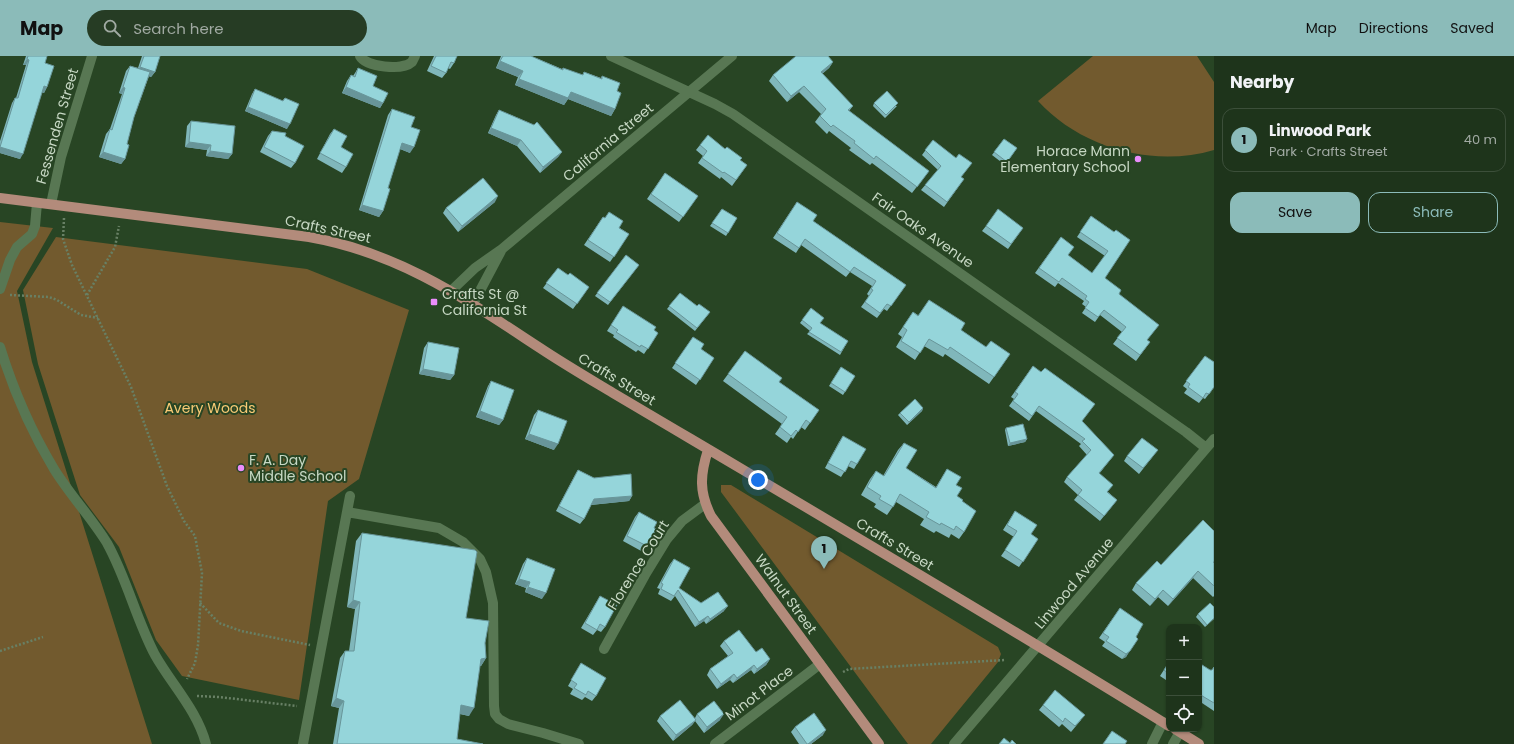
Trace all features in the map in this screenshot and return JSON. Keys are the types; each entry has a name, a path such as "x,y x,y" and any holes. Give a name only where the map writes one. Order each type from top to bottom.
{"main road":[{"name":"Crafts Street","path":"0,198 292,234 338,243 383,257 452,290 576,371 1038,646 1166,724"},
{"name":"Walnut Street","path":"708,450 701,481 705,504 719,528 879,744"},
{"path":"1179,732 1199,744"}],"street":[{"name":"Fessenden Street","path":"51,204 61,157 92,56"},
{"path":"360,56 361,59 374,65 394,67 412,62 415,56"},
{"name":"Fair Oaks Avenue","path":"611,56 690,92 733,114 1186,432 1206,448"},
{"name":"California Street","path":"452,290 475,268 502,249 732,56"},
{"path":"3,292 10,260 17,247 32,234 38,202"},
{"name":"California Street","path":"473,304 502,249"},
{"path":"0,347 20,401 41,445 63,482 107,544 124,578 152,647 160,663 186,701 201,728 206,744"},
{"name":"Linwood Avenue","path":"954,744 1214,439"},
{"path":"303,744 350,496"},
{"name":"Florence Court","path":"604,649 667,539 682,521 705,504"},
{"path":"347,512 439,528 463,542 480,559 486,572 493,602 495,714 499,719 508,724 579,744"},
{"name":"Minot Place","path":"715,744 820,664"},
{"path":"1152,744 1166,724"},
{"path":"1173,744 1177,732"}],"path":[{"path":"65,206 62,239 72,265 131,387 167,486 184,521 195,536 202,573 197,654 190,673 178,689"},
{"path":"87,295 115,247 122,213"},
{"path":"3,292 49,297 57,300 81,315 98,318"},
{"path":"200,602 219,623 234,629 321,647"},
{"path":"0,652 43,637"},
{"path":"832,680 849,669 1005,660"},
{"path":"186,701 193,697 204,696 291,705 310,709"}],"green space":[{"path":"1093,56 1197,56 1214,82 1214,150 1191,155 1167,157 1143,155 1119,150 1096,142 1075,131 1055,117 1038,101"},
{"path":"0,222 53,228 17,291 32,362 152,744 0,744"},
{"name":"Avery Woods","path":"56,237 307,269 409,310 359,479 328,501 299,700 182,676 156,640 119,547 80,495 38,364 23,290"},
{"path":"721,485 731,485 998,647 1001,654 998,662 931,744 908,744 721,492"}],"building":[{"path":"28,56 47,56 45,63 54,66 47,87 44,86 23,154 0,147 15,98 18,98 29,60 27,59"},
{"path":"144,56 160,56 155,72 140,67"},
{"path":"436,56 457,56 454,63 451,62 446,73 431,66"},
{"path":"503,56 531,56 563,70 563,68 583,75 584,72 602,79 602,76 620,83 617,91 621,93 615,109 571,92 568,98 519,79 523,71 500,61"},
{"path":"796,56 828,56 833,62 821,72 853,106 848,110 929,171 917,187 876,156 874,159 854,143 855,141 833,125 831,127 820,116 826,109 804,86 791,96 773,75"},
{"path":"130,66 150,72 134,117 125,159 103,152 110,129 112,130"},
{"path":"358,68 377,76 373,86 388,93 383,103 346,87 351,75 355,77"},
{"path":"255,89 283,101 285,98 299,104 290,124 248,107"},
{"path":"887,91 898,103 886,115 874,103"},
{"path":"392,109 415,117 411,127 420,130 414,147 402,143 388,188 390,189 383,211 362,205"},
{"path":"499,110 534,125 537,122 562,152 543,167 521,140 491,128"},
{"path":"191,121 235,126 232,154 210,151 211,145 189,142"},
{"path":"334,129 347,136 341,147 353,154 346,167 320,153"},
{"path":"272,131 286,133 285,136 304,146 295,163 264,147"},
{"path":"708,135 725,149 727,147 742,158 740,160 747,165 736,180 702,158 707,151 700,145"},
{"path":"1004,139 1017,148 1007,162 994,152"},
{"path":"933,140 956,158 959,154 972,163 961,177 964,179 947,202 925,185 941,166 925,150"},
{"path":"665,173 698,196 683,217 651,194"},
{"path":"483,178 498,196 462,226 446,208"},
{"path":"797,202 817,215 813,221 906,285 891,306 887,304 880,313 865,302 873,290 871,289 876,281 854,267 850,272 805,239 799,248 777,233"},
{"path":"722,209 737,218 728,233 712,223"},
{"path":"998,209 1023,228 1011,244 986,226"},
{"path":"609,212 623,221 619,228 629,234 614,257 588,240 603,217 605,218"},
{"path":"1091,216 1114,232 1116,230 1130,240 1105,278 1121,290 1119,294 1159,325 1147,340 1150,342 1140,355 1117,338 1126,327 1104,310 1098,317 1085,308 1089,302 1085,299 1087,296 1062,278 1059,282 1039,268 1061,237 1074,247 1068,255 1092,273 1108,251 1080,232"},
{"path":"626,255 639,265 610,302 597,293"},
{"path":"558,268 568,275 570,273 589,287 577,304 546,283"},
{"path":"680,293 697,306 699,304 710,312 697,328 669,306"},
{"path":"929,300 965,323 961,330 986,347 991,341 1010,354 994,377 950,347 948,350 929,339 920,353 901,341 907,330 903,327 913,312 918,316"},
{"path":"623,306 656,327 654,330 658,333 648,349 641,345 640,347 616,332 618,330 611,325"},
{"path":"811,308 824,318 820,323 848,341 841,352 809,332 812,328 802,320"},
{"path":"693,337 704,344 701,349 714,358 700,380 675,363"},
{"path":"428,342 459,348 454,375 423,369"},
{"path":"745,351 782,378 779,382 819,410 810,423 806,420 798,432 796,430 791,436 780,427 787,417 728,374"},
{"path":"1205,356 1214,362 1214,387 1209,394 1206,393 1203,398 1188,387 1190,384 1186,381"},
{"path":"1033,366 1041,372 1045,368 1095,404 1082,421 1114,455 1099,473 1113,485 1107,492 1117,500 1104,516 1078,495 1082,490 1067,477 1091,450 1082,441 1085,439 1039,406 1032,416 1013,401 1018,394 1015,392"},
{"path":"841,367 855,376 845,392 831,383"},
{"path":"491,381 514,390 503,420 480,411"},
{"path":"915,399 923,408 909,422 900,413"},
{"path":"538,410 567,421 558,444 529,434"},
{"path":"1023,424 1027,439 1010,443 1006,428"},
{"path":"843,436 866,449 857,464 851,461 845,472 828,463"},
{"path":"1142,438 1158,450 1143,468 1127,456"},
{"path":"904,443 917,450 906,468 936,488 947,469 961,477 956,485 962,488 957,496 976,511 964,532 956,526 954,530 941,523 940,525 926,517 929,512 900,494 893,507 879,499 881,496 867,487 876,471 884,476"},
{"path":"578,470 594,478 631,474 632,496 594,499 584,519 559,506"},
{"path":"1015,511 1037,525 1031,534 1038,539 1023,562 1005,550 1017,531 1007,525"},
{"path":"639,512 657,522 654,528 656,529 647,546 627,536"},
{"path":"1203,520 1214,531 1214,586 1198,571 1173,599 1163,590 1155,599 1136,583 1157,561 1161,565"},
{"path":"362,533 475,550 477,552 466,618 489,621 485,643 486,658 481,659 474,708 461,705 457,739 483,744 337,744 344,701 336,698 345,651 354,651 360,602 353,600"},
{"path":"527,558 555,569 546,593 528,587 530,582 519,579"},
{"path":"674,559 690,568 679,588 701,603 718,592 728,606 710,619 708,616 699,622 678,590 674,596 661,589 663,584 661,583"},
{"path":"600,596 617,605 605,627 600,624 597,630 585,623"},
{"path":"1210,603 1214,607 1214,618 1207,625 1198,614"},
{"path":"1120,608 1143,624 1136,637 1138,639 1130,651 1126,654 1106,641 1109,637 1103,633"},
{"path":"739,630 756,652 762,648 770,659 757,669 754,665 737,678 734,674 721,684 710,669 733,653 724,641"},
{"path":"581,663 606,678 596,696 588,691 586,695 574,688 577,684 571,680"},
{"path":"1202,665 1210,670 1214,667 1214,703 1202,696"},
{"path":"1055,690 1085,715 1075,726 1065,718 1063,722 1043,705"},
{"path":"680,700 696,720 676,735 660,716"},
{"path":"714,701 724,714 707,727 697,714"},
{"path":"814,713 826,730 807,744 795,727"},
{"path":"1112,731 1127,741 1125,744 1103,744"},
{"path":"1004,738 1010,743 1012,740 1016,744 999,744"}],"place":[{"name":"Horace Mann Elementary School","path":"1138,159"},
{"name":"Crafts St @ California St","path":"434,302"},
{"name":"F. A. Day Middle School","path":"241,468"},
{"name":"Linwood Park","path":"824,569"}]}
